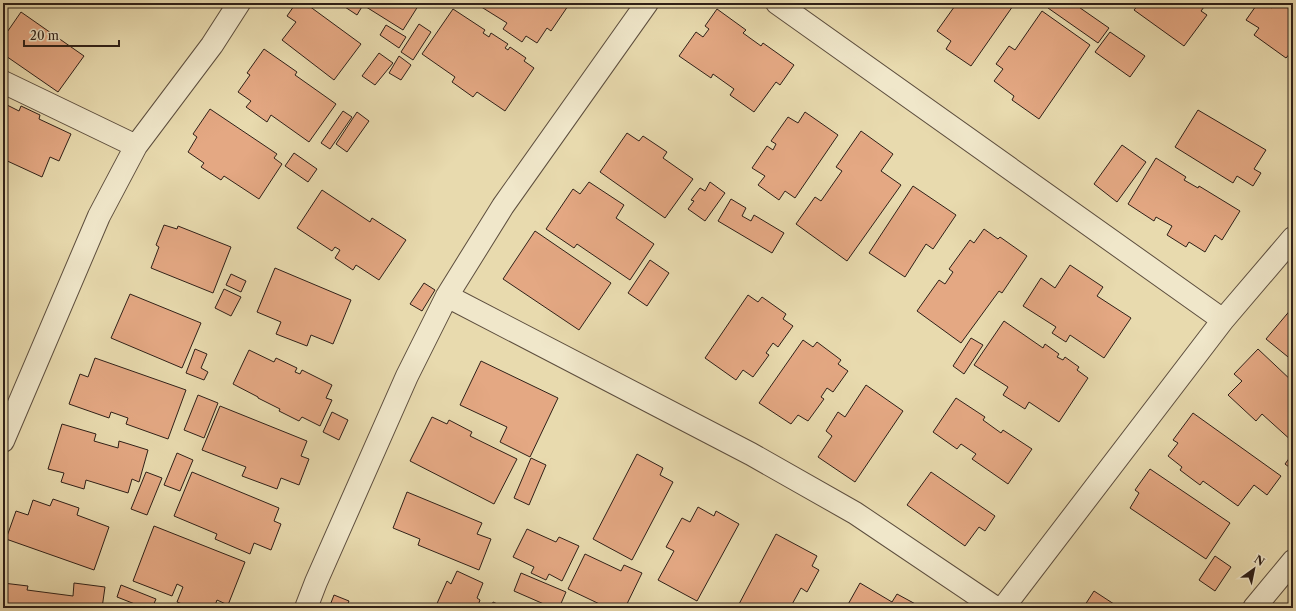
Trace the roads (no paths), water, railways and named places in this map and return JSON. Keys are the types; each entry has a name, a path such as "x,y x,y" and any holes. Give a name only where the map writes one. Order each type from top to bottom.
{"street":[{"path":"3,441 99,216 136,146 212,45 239,3"},
{"path":"306,608 316,582 407,376 447,296 503,206 648,3"},
{"path":"777,3 1223,320"},
{"path":"3,82 136,146"},
{"path":"1003,608 1223,320 1293,238"},
{"path":"447,296 751,454 855,513 996,608"},
{"path":"1254,608 1293,561"}]}
